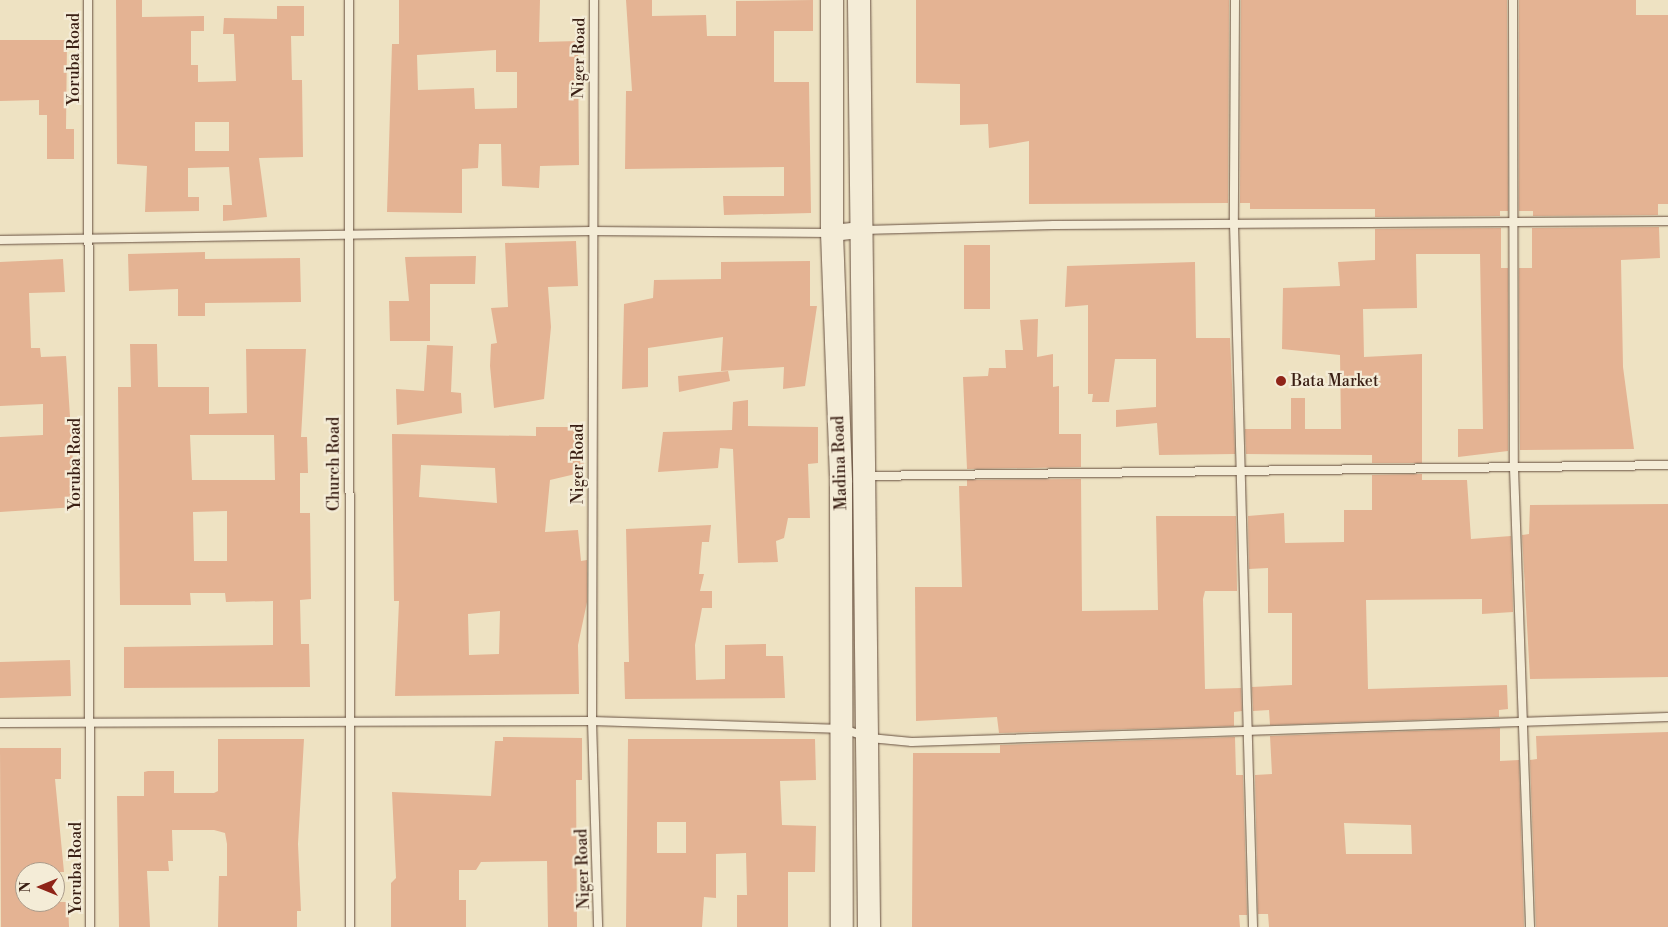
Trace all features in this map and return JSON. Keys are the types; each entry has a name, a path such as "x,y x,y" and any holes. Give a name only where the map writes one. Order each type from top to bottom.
{"main road":[{"name":"Madina Road","path":"832,0 832,233 842,482 842,927"},
{"name":"Madina Road","path":"859,0 870,738 869,927"}],"street":[{"path":"832,233 862,230"}],"lane":[{"name":"Yoruba Road","path":"88,0 90,927"},
{"name":"Church Road","path":"349,0 347,236 350,927"},
{"name":"Niger Road","path":"594,0 590,231 592,721 598,927"},
{"path":"1235,0 1234,224 1239,471 1251,730 1253,927"},
{"path":"1513,0 1514,468 1530,927"},
{"path":"862,230 1234,224 1668,221"},
{"path":"0,240 88,242 590,231 832,233"},
{"path":"865,476 1668,465"},
{"path":"0,723 592,721 843,729 870,738 912,742 1668,717"}],"building":[{"path":"116,0 142,0 142,17 204,16 204,31 191,31 191,65 198,65 198,82 236,81 234,34 223,34 224,18 277,19 277,6 304,6 304,36 291,36 292,80 302,80 303,157 259,158 267,217 223,221 223,205 232,205 229,167 188,168 188,197 199,197 199,211 145,212 147,166 117,164","holes":["195,122 229,122 229,151 195,151"]},
{"path":"399,0 540,0 539,42 578,41 579,165 540,166 539,188 502,186 501,144 479,144 478,168 462,169 462,213 387,212 392,44 399,44","holes":["496,50 496,72 517,72 517,108 475,109 474,88 418,90 417,55"]},
{"path":"626,0 652,0 652,16 706,15 707,36 736,36 736,1 813,0 813,31 774,31 774,82 809,82 811,213 724,215 723,196 784,196 784,167 625,169 626,91 632,91"},
{"path":"916,0 1229,0 1228,203 1029,204 1029,141 989,148 988,124 960,125 960,84 916,83"},
{"path":"1241,0 1507,0 1508,211 1500,211 1500,216 1375,217 1375,209 1250,209 1250,203 1240,203"},
{"path":"1519,0 1636,0 1636,15 1668,15 1668,204 1658,204 1658,215 1533,216 1533,211 1519,211"},
{"path":"0,40 67,40 66,129 74,129 74,159 47,159 47,115 39,115 39,100 0,101"},
{"path":"1659,227 1660,258 1621,260 1623,367 1634,449 1520,450 1519,268 1532,268 1532,228"},
{"path":"1501,228 1501,268 1508,268 1508,451 1458,457 1458,429 1483,429 1480,254 1416,254 1417,308 1363,309 1364,357 1422,354 1422,463 1372,463 1372,455 1246,454 1245,429 1291,429 1291,398 1305,398 1305,429 1341,429 1340,355 1282,349 1283,288 1340,286 1338,262 1375,260 1375,229"},
{"path":"576,241 578,286 548,287 551,327 544,399 494,408 490,366 491,344 497,343 491,308 508,307 505,243"},
{"path":"964,245 990,245 990,309 964,309"},
{"path":"205,252 205,259 300,258 301,302 205,303 205,316 178,316 178,289 129,291 128,254"},
{"path":"476,256 475,284 430,284 430,341 390,341 389,301 409,301 405,257"},
{"path":"63,259 65,292 29,293 31,348 40,348 41,357 66,356 76,507 0,512 0,437 43,435 43,404 0,406 0,262"},
{"path":"810,261 810,306 817,306 805,386 783,389 784,367 721,371 723,337 648,348 648,387 622,389 624,304 653,298 654,280 721,279 721,262"},
{"path":"1195,262 1196,338 1230,338 1235,454 1159,455 1157,423 1116,427 1116,410 1156,407 1156,359 1115,359 1109,402 1092,402 1093,394 1088,394 1088,305 1065,307 1067,266"},
{"path":"1038,319 1037,357 1053,354 1053,387 1059,386 1059,434 1081,434 1081,467 967,469 963,377 988,376 989,368 1006,368 1005,350 1023,350 1020,320"},
{"path":"130,344 157,344 158,387 209,387 209,414 247,413 246,349 306,349 301,437 307,437 308,473 300,473 300,513 310,513 311,599 300,600 301,644 309,644 310,687 124,688 124,647 273,645 273,601 226,602 225,593 190,593 191,605 120,605 118,387 131,387","holes":["190,435 274,435 275,480 192,480","227,511 227,561 194,561 193,512"]},
{"path":"427,345 453,346 451,392 461,393 462,413 397,425 396,389 424,391"},
{"path":"728,371 730,381 679,392 678,376"},
{"path":"748,400 748,426 818,427 818,463 808,464 810,518 788,518 784,538 776,541 778,562 738,563 733,449 720,448 718,468 658,472 663,432 732,430 733,402"},
{"path":"536,427 582,427 584,472 550,480 545,532 578,530 581,561 587,560 587,602 578,645 579,694 395,696 399,601 394,601 392,434 536,436","holes":["421,465 495,468 497,503 419,497","500,611 499,654 469,655 468,614"]},
{"path":"1422,474 1422,480 1467,480 1471,539 1511,536 1513,612 1482,614 1482,599 1366,600 1368,689 1507,685 1508,709 1499,710 1499,717 1270,725 1269,710 1253,711 1252,687 1292,685 1292,613 1268,613 1268,568 1249,569 1248,516 1284,513 1285,543 1344,542 1344,510 1372,510 1372,475"},
{"path":"1081,479 1082,611 1158,610 1156,516 1236,516 1237,591 1205,591 1203,599 1205,689 1241,688 1242,711 1234,712 1234,726 999,733 997,717 916,721 915,587 962,587 959,486 967,486 967,480"},
{"path":"1668,504 1668,677 1530,679 1522,535 1529,534 1530,505"},
{"path":"711,525 709,542 702,542 699,574 704,574 700,591 712,591 712,608 702,608 695,645 696,680 725,679 725,645 766,644 766,656 783,656 785,698 625,699 624,662 629,662 626,529"},
{"path":"70,660 71,696 0,698 0,662"},
{"path":"1500,728 1500,761 1519,760 1524,927 1269,927 1268,914 1258,914 1255,775 1272,774 1270,736","holes":["1344,823 1411,825 1412,854 1346,854"]},
{"path":"1668,732 1668,927 1536,927 1530,760 1537,759 1536,736"},
{"path":"503,737 582,738 582,780 576,780 577,927 548,927 547,861 481,862 476,870 459,870 459,900 466,900 466,927 391,927 391,883 396,878 392,792 491,796 495,741 503,741"},
{"path":"1235,737 1236,775 1243,775 1247,915 1239,915 1240,927 912,927 913,753 1000,753 1000,745"},
{"path":"218,739 304,739 298,844 301,911 297,911 297,927 218,927 219,876 227,876 225,833 214,830 172,830 173,861 168,861 169,871 147,871 150,927 119,927 117,796 144,796 144,772 148,771 174,771 174,793 214,793 218,791"},
{"path":"628,739 815,739 816,780 780,781 782,825 816,826 815,872 788,872 788,927 737,927 737,895 747,895 746,853 716,854 716,898 704,897 702,927 626,927","holes":["657,822 686,822 686,853 657,853"]},
{"path":"0,748 61,748 61,779 55,779 63,862 15,862 15,912 65,912 65,902 68,902 69,927 1,927"}],"place":[{"name":"Bata Market","path":"1281,381"}]}
